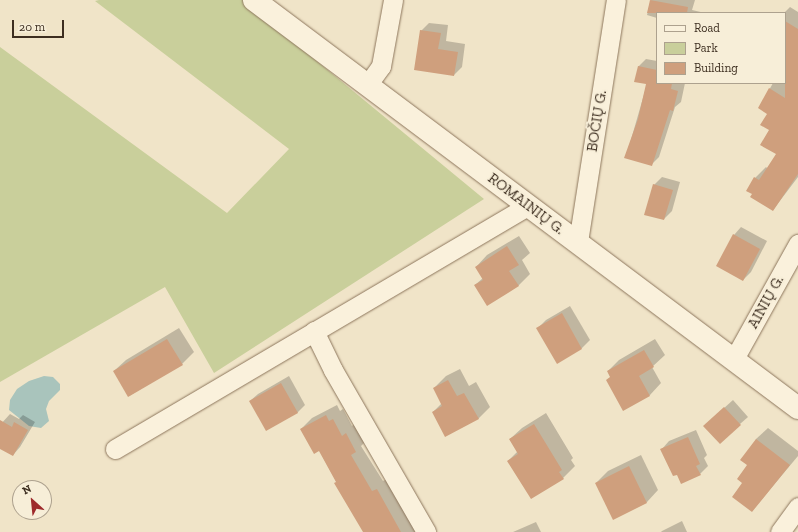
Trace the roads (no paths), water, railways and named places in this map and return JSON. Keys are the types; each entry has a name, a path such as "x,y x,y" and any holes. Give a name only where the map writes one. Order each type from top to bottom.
{"main road":[{"name":"ROMAINIŲ G.","path":"254,0 798,408"}],"street":[{"path":"368,84 381,66 393,0"},
{"name":"BOČIŲ G.","path":"578,242 616,0"},
{"path":"115,449 528,206"},
{"name":"AINIŲ G.","path":"734,359 798,244"},
{"path":"314,331 332,370 426,532"},
{"path":"780,532 798,507"}],"water":[{"path":"44,376 53,377 60,384 60,390 49,401 46,409 49,421 41,428 29,426 9,410 10,400 17,389 29,381"}]}
